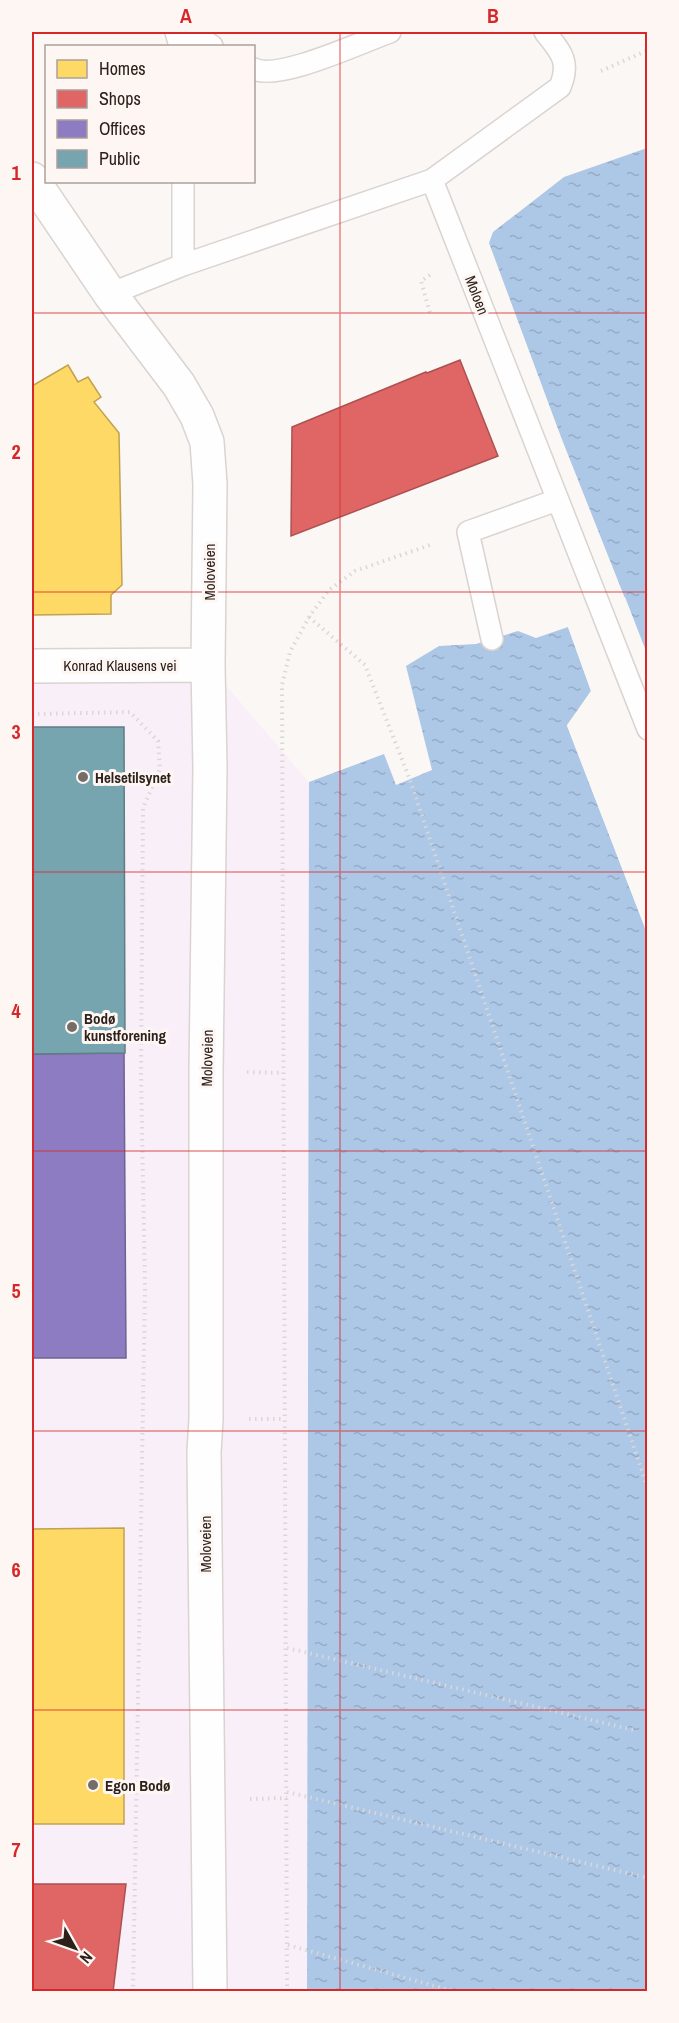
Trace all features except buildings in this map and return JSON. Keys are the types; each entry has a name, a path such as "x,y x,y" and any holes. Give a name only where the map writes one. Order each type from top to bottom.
{"street":[{"name":"Moloveien","path":"32,179 110,294 179,385 197,416 207,442 210,484 208,665 210,768 204,1452 210,1992"},
{"name":"Konrad Klausens vei","path":"32,666 208,665"}],"lane":[{"path":"191,32 210,45"},
{"path":"255,70 261,73 287,70 390,32"},
{"path":"110,294 183,265 432,180 560,87 566,74 562,53 545,32"},
{"name":"Moloen","path":"432,180 648,729"},
{"path":"183,183 183,265"},
{"path":"492,639 468,532 557,500"}],"path":[{"path":"566,74 589,76 648,50"},
{"path":"287,1992 282,686 290,652 309,617 329,590 355,571 468,532"},
{"path":"309,617 365,665 413,791 648,1489"},
{"path":"32,714 130,712 158,741 159,750 160,769 143,808 141,1071 145,1287 133,1992"},
{"path":"240,1072 283,1072"},
{"path":"240,1419 285,1419"},
{"path":"286,1648 634,1730"},
{"path":"287,1792 648,1878"},
{"path":"248,1799 287,1798"},
{"path":"288,1945 456,1992"}],"shaded area":[{"path":"208,665 309,782 307,1991 32,1991 32,666"}],"water":[{"path":"647,148 647,654 561,437 489,243 493,232 564,177"},
{"path":"568,627 591,691 567,726 647,933 647,1991 307,1992 309,782 384,754 396,785 432,770 406,666 439,646 476,644 518,631 536,638"}],"pier":[{"path":"625,597 648,657 645,655 622,598"},
{"path":"571,626 594,691 571,726 648,925 647,933 567,725 591,691 568,627"}],"place":[{"name":"Helsetilsynet","path":"83,777"},
{"name":"Bodø kunstforening","path":"72,1027"},
{"name":"Egon Bodø","path":"93,1785"}]}
